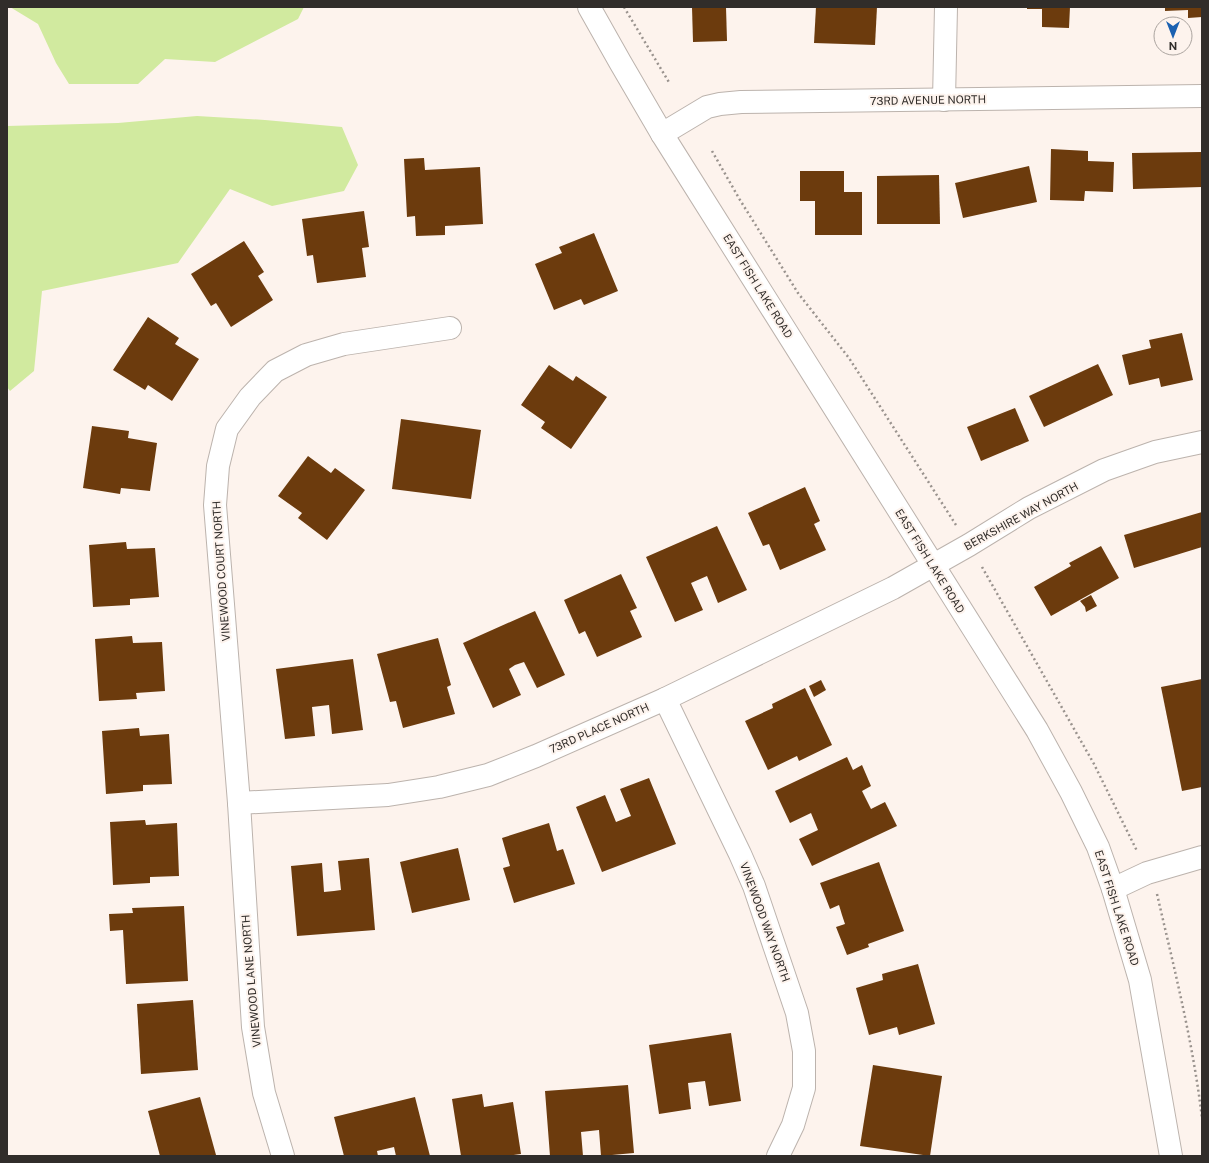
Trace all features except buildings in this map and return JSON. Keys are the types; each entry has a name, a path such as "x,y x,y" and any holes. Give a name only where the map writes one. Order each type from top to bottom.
{"street":[{"name":"EAST FISH LAKE ROAD","path":"589,7 662,134 1037,730 1072,792 1098,847 1113,889 1140,980 1171,1156"},
{"path":"944,100 946,7"},
{"name":"73RD AVENUE NORTH","path":"662,134 707,107 741,102 1202,96"},
{"name":"VINEWOOD COURT NORTH","path":"239,803 215,505 218,466 228,429 250,396 275,371 306,355 344,344 450,328"},
{"name":"BERKSHIRE WAY NORTH","path":"933,565 1030,508 1104,470 1155,452 1202,442"},
{"name":"73RD PLACE NORTH","path":"239,803 388,795 439,787 488,776 665,699 893,588 933,565"},
{"name":"VINEWOOD WAY NORTH","path":"665,699 740,854 751,880 797,1013 804,1051 804,1088 793,1125 778,1156"},
{"name":"VINEWOOD LANE NORTH","path":"239,803 253,1026 264,1093 283,1156"},
{"path":"1113,889 1147,873 1202,857"}],"path":[{"path":"624,7 670,84"},
{"path":"712,150 740,200 798,293 849,358 957,526"},
{"path":"982,567 1094,764 1137,852"},
{"path":"1156,892 1181,999 1199,1090 1202,1118"}],"green space":[{"path":"10,7 304,7 298,19 215,62 165,59 138,84 69,84 56,63 38,24"},
{"path":"197,116 342,127 358,165 344,191 272,206 230,189 178,263 42,291 34,371 10,391 7,387 7,126 118,123"}]}
